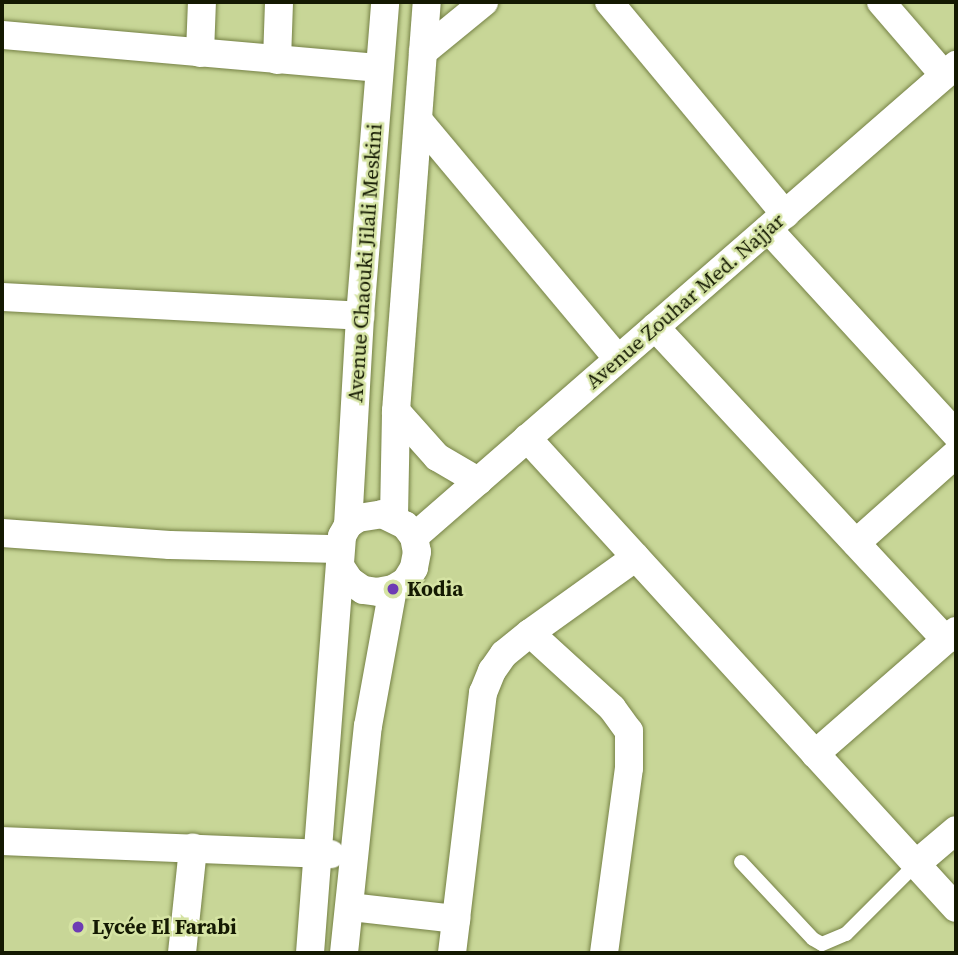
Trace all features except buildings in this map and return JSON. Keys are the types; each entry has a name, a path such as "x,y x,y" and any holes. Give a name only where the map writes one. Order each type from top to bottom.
{"street":[{"path":"200,53 202,2"},
{"path":"277,60 279,2"},
{"name":"Avenue Chaouki Jilali Meskini","path":"310,953 315,852 343,548 385,2"},
{"name":"Avenue Chaouki Jilali Meskini","path":"394,517 396,411 427,2"},
{"path":"423,52 484,2"},
{"path":"609,2 776,222 956,434"},
{"path":"881,2 950,70"},
{"path":"2,35 379,68"},
{"name":"Avenue Zouhar Med. Najjar","path":"414,537 950,70"},
{"path":"419,121 618,359"},
{"path":"2,297 359,316"},
{"path":"655,327 856,543 951,636 816,754"},
{"path":"396,411 437,457 478,481"},
{"path":"527,438 956,908"},
{"path":"856,543 956,454"},
{"path":"370,514 394,517 414,537 417,552 414,568 406,580 393,589 378,592 363,590 350,582 343,548 370,514"},
{"path":"2,533 170,545 343,548"},
{"path":"452,953 483,693 504,654 636,557"},
{"path":"344,953 368,726 393,589"},
{"path":"530,634 612,708 629,731 629,768 604,953"},
{"path":"916,864 956,830"},
{"path":"2,841 315,852 353,857"},
{"path":"182,953 193,848"},
{"path":"350,907 456,919"}],"lane":[{"path":"741,862 813,939 822,944 846,934 916,864"}],"place":[{"name":"Kodia","path":"393,589"},
{"name":"Lycée El Farabi","path":"78,927"}]}
